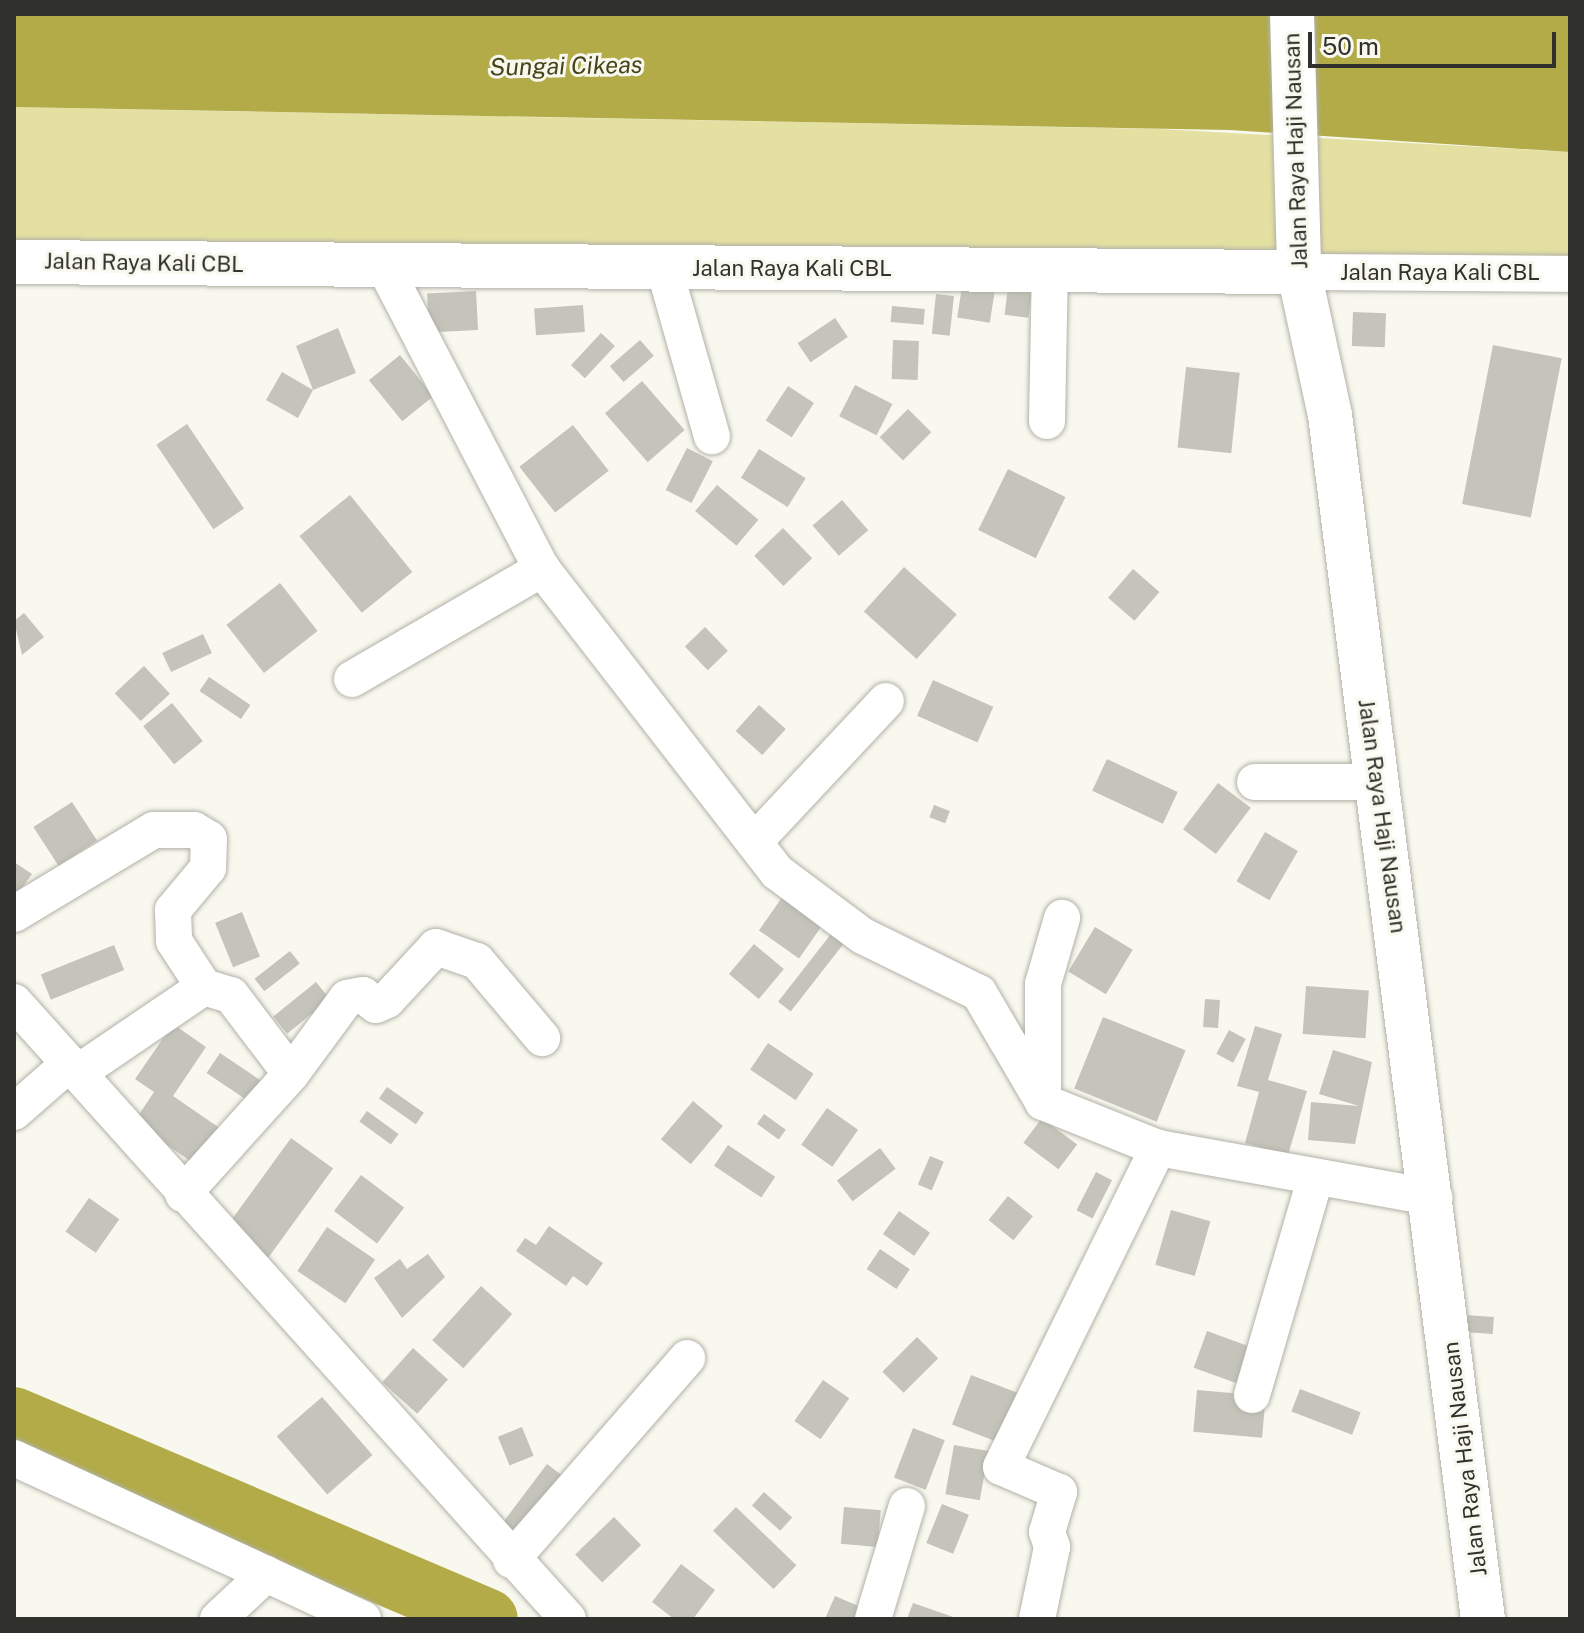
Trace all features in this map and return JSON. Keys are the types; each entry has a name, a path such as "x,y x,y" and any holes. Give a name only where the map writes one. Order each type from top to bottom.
{"main road":[{"name":"Jalan Raya Haji Nausan","path":"1292,14 1299,253 1330,415 1435,1198 1483,1619"},
{"name":"Jalan Raya Kali CBL","path":"14,262 1050,271 1299,253"}],"street":[{"name":"Jalan Raya Kali CBL","path":"1299,253 1570,274"},
{"path":"384,266 542,569 777,872 863,936 979,993 1043,1102 1158,1148 1315,1179 1435,1198"},
{"path":"664,268 712,436"},
{"path":"1047,421 1050,271"},
{"path":"352,679 542,569"},
{"path":"754,842 886,701"},
{"path":"1255,782 1377,782"},
{"path":"14,914 154,830 194,830 209,839 208,868 173,910 174,941 204,987 231,995 291,1074"},
{"path":"1043,1102 1043,984 1062,918"},
{"path":"183,1194 291,1074 347,998 363,995 376,1005 387,1000 436,947 477,961 542,1038"},
{"path":"14,1112 75,1068 204,987"},
{"path":"14,1002 511,1560 568,1619"},
{"path":"1037,1619 1059,1492 1001,1467 1158,1148"},
{"path":"1252,1395 1315,1179"},
{"path":"511,1560 687,1358"},
{"path":"14,1458 363,1619"},
{"path":"873,1619 907,1506"},
{"path":"218,1619 266,1574"}],"shaded area":[{"path":"14,107 1160,129 1570,152 1570,270 14,262"}],"water":[{"name":"Sungai Cikeas","path":"14,14 1570,14 1570,152 1230,130 14,107"}],"building":[{"path":"962,287 995,292 990,323 957,318"},
{"path":"1008,287 1032,290 1028,318 1005,315"},
{"path":"476,291 478,330 429,333 427,294"},
{"path":"936,294 954,296 950,336 932,334"},
{"path":"583,305 585,332 536,335 534,308"},
{"path":"892,306 925,309 923,325 891,322"},
{"path":"1353,312 1386,313 1385,347 1352,346"},
{"path":"835,318 848,337 811,362 798,343"},
{"path":"338,328 356,373 313,390 296,346"},
{"path":"601,333 615,346 585,378 571,365"},
{"path":"640,340 654,356 624,382 610,366"},
{"path":"893,340 919,341 918,380 892,379"},
{"path":"1493,345 1562,358 1531,517 1462,504"},
{"path":"400,355 433,396 402,421 369,380"},
{"path":"1186,367 1240,373 1231,453 1178,448"},
{"path":"282,372 313,390 298,418 266,400"},
{"path":"642,381 685,430 648,462 605,413"},
{"path":"855,385 892,404 877,435 839,416"},
{"path":"788,386 814,403 792,437 766,420"},
{"path":"908,409 931,432 903,461 880,437"},
{"path":"187,424 244,509 213,529 156,445"},
{"path":"573,425 609,471 555,513 519,467"},
{"path":"687,448 713,461 692,503 666,490"},
{"path":"759,449 806,478 788,507 741,478"},
{"path":"1008,469 1066,497 1036,558 978,530"},
{"path":"717,485 758,520 737,546 695,511"},
{"path":"350,495 412,572 362,613 299,536"},
{"path":"842,500 868,530 839,556 813,526"},
{"path":"783,528 812,558 783,586 754,556"},
{"path":"904,567 957,615 917,659 864,612"},
{"path":"1133,569 1159,592 1134,621 1108,598"},
{"path":"280,583 318,631 264,673 226,625"},
{"path":"24,613 44,637 22,655 14,621"},
{"path":"705,627 728,651 708,670 685,646"},
{"path":"203,634 212,653 171,672 162,653"},
{"path":"144,666 170,694 141,721 115,693"},
{"path":"209,677 250,705 241,719 199,691"},
{"path":"933,680 993,707 977,742 917,716"},
{"path":"172,703 203,741 174,764 143,726"},
{"path":"759,705 786,729 762,755 736,731"},
{"path":"1107,759 1178,792 1163,824 1092,791"},
{"path":"1218,783 1251,808 1216,854 1183,829"},
{"path":"72,802 97,841 58,866 33,827"},
{"path":"934,805 950,811 945,823 929,817"},
{"path":"1265,832 1298,851 1269,900 1236,881"},
{"path":"14,862 32,874 14,899"},
{"path":"783,896 823,924 799,959 759,930"},
{"path":"242,912 260,957 233,967 215,923"},
{"path":"1095,927 1133,950 1106,994 1068,972"},
{"path":"831,934 844,944 791,1012 778,1002"},
{"path":"754,944 784,969 759,999 729,974"},
{"path":"114,945 124,970 51,1000 41,975"},
{"path":"290,951 300,964 264,991 255,979"},
{"path":"316,982 330,999 287,1034 273,1017"},
{"path":"1306,986 1369,990 1365,1038 1303,1034"},
{"path":"1205,999 1220,1000 1218,1028 1203,1027"},
{"path":"1103,1017 1186,1050 1157,1122 1074,1088"},
{"path":"173,1024 206,1047 173,1096 224,1131 199,1167 134,1122 154,1092 135,1079"},
{"path":"1255,1026 1282,1034 1268,1080 1307,1091 1288,1155 1245,1143 1259,1092 1237,1086"},
{"path":"1229,1030 1246,1039 1233,1063 1216,1054"},
{"path":"768,1043 814,1074 796,1100 750,1070"},
{"path":"1333,1050 1372,1062 1355,1144 1308,1140 1311,1102 1359,1106 1319,1094"},
{"path":"220,1053 264,1083 251,1103 207,1073"},
{"path":"387,1087 424,1113 416,1124 379,1098"},
{"path":"693,1101 723,1126 691,1164 661,1139"},
{"path":"827,1108 858,1130 832,1167 801,1145"},
{"path":"367,1111 399,1134 391,1144 359,1122"},
{"path":"764,1114 786,1130 779,1140 757,1124"},
{"path":"1042,1118 1077,1144 1058,1169 1023,1143"},
{"path":"291,1138 333,1169 268,1258 226,1227"},
{"path":"728,1145 775,1177 761,1198 714,1166"},
{"path":"880,1148 896,1169 853,1201 837,1180"},
{"path":"930,1156 944,1162 932,1190 918,1185"},
{"path":"1096,1172 1112,1180 1093,1218 1076,1210"},
{"path":"361,1175 404,1207 377,1243 334,1211"},
{"path":"1008,1196 1033,1216 1013,1240 988,1220"},
{"path":"89,1198 119,1219 96,1253 65,1232"},
{"path":"1171,1210 1210,1221 1195,1276 1155,1265"},
{"path":"899,1211 930,1233 914,1256 883,1234"},
{"path":"549,1226 603,1263 587,1286 573,1276 566,1286 516,1251 525,1238 536,1245"},
{"path":"327,1227 375,1259 345,1303 297,1271"},
{"path":"880,1249 910,1269 896,1289 867,1269"},
{"path":"428,1254 445,1277 402,1318 374,1278 400,1259 407,1269"},
{"path":"481,1286 512,1314 463,1368 432,1340"},
{"path":"1465,1315 1494,1317 1493,1334 1464,1332"},
{"path":"1207,1331 1262,1351 1249,1388 1194,1368"},
{"path":"917,1337 938,1358 904,1393 882,1372"},
{"path":"413,1348 448,1379 417,1414 382,1382"},
{"path":"971,1375 1027,1397 1008,1446 952,1424"},
{"path":"823,1380 849,1398 821,1439 794,1421"},
{"path":"1300,1389 1361,1412 1352,1435 1291,1411"},
{"path":"1197,1390 1266,1396 1262,1438 1193,1432"},
{"path":"322,1397 373,1455 327,1494 277,1436"},
{"path":"522,1427 534,1456 510,1465 498,1437"},
{"path":"913,1428 945,1440 926,1490 894,1477"},
{"path":"954,1445 988,1451 980,1500 945,1494"},
{"path":"547,1464 567,1479 520,1541 500,1526"},
{"path":"764,1492 792,1517 780,1531 752,1505"},
{"path":"942,1504 969,1515 953,1554 926,1543"},
{"path":"736,1507 796,1565 774,1589 713,1531"},
{"path":"844,1507 881,1510 878,1547 841,1544"},
{"path":"614,1517 641,1545 602,1583 575,1555"},
{"path":"681,1564 715,1590 693,1619 674,1619 652,1602"},
{"path":"835,1596 863,1608 858,1619 825,1619"},
{"path":"913,1603 959,1619 907,1619"}],"waterway":[{"path":"14,1417 488,1619"}]}
